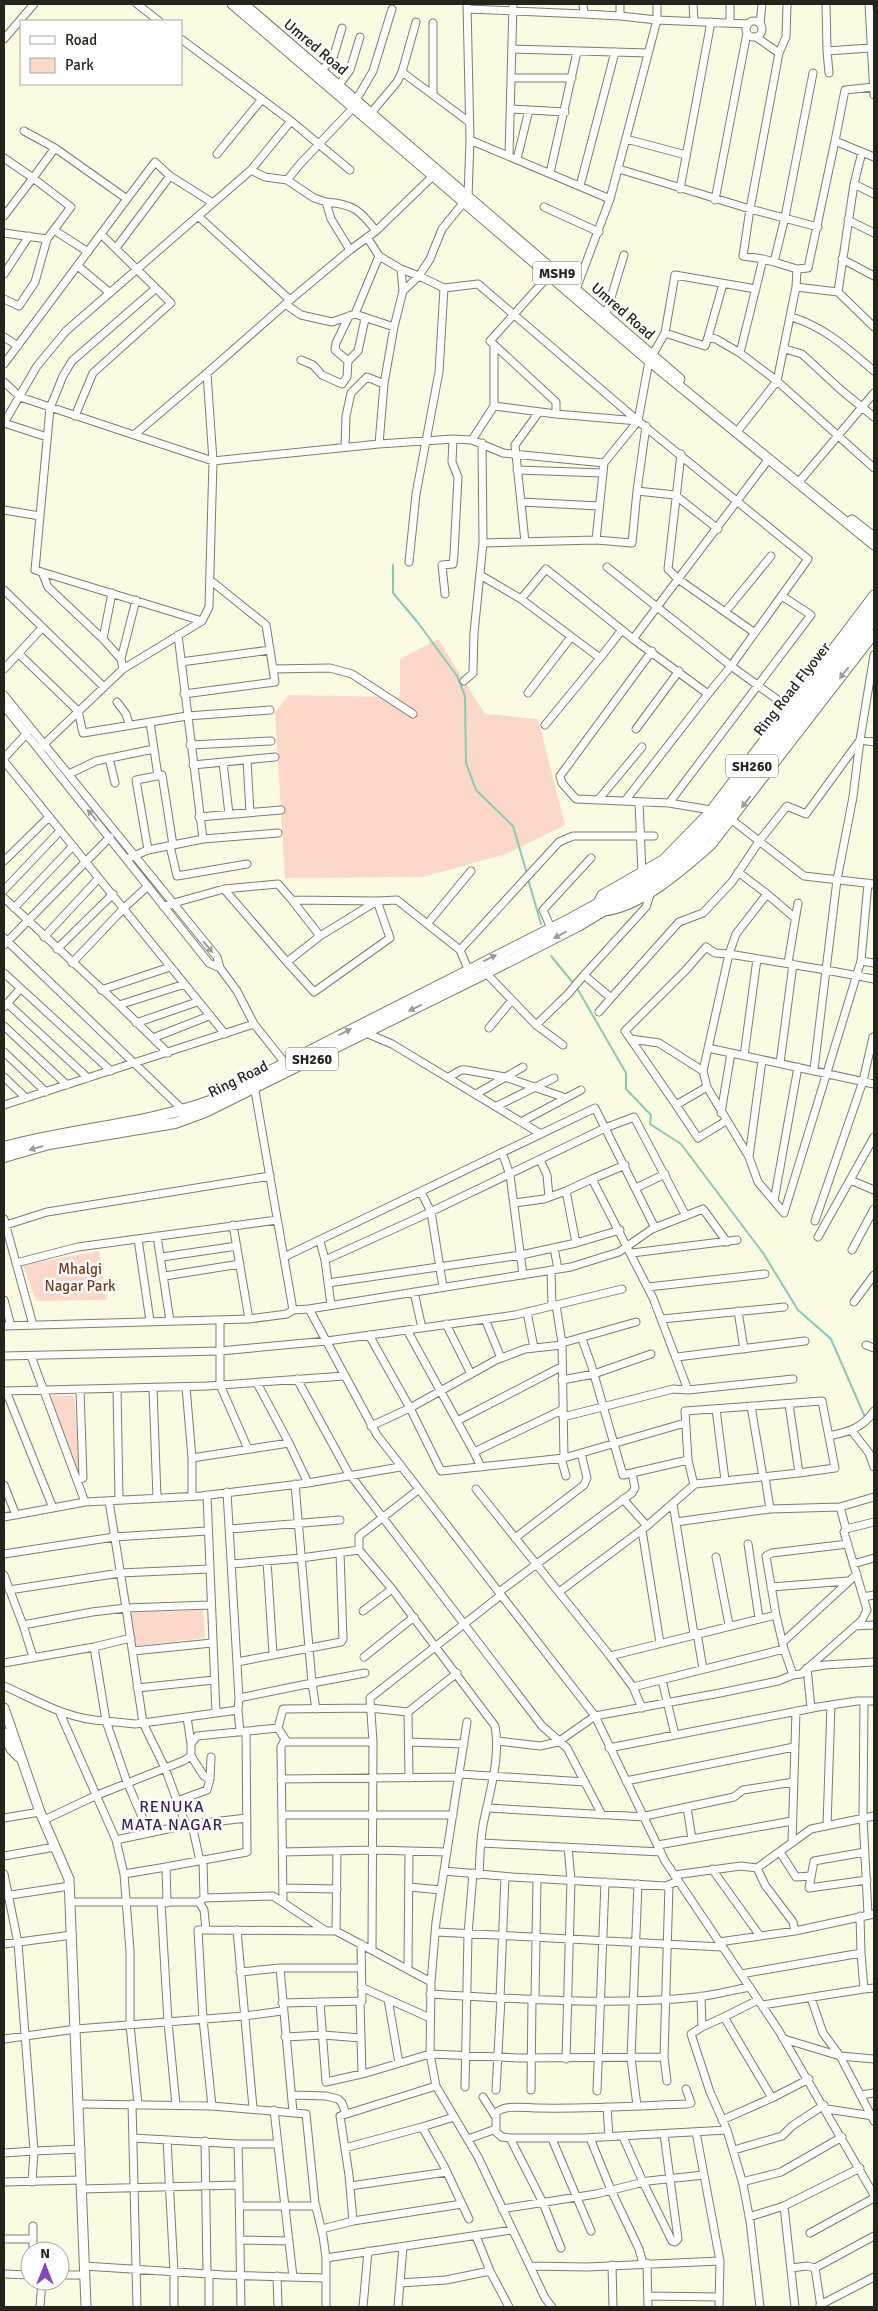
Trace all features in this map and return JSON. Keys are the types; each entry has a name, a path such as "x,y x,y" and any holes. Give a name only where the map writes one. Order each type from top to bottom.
{"highway":[{"name":"Ring Road Flyover","path":"600,907 652,874 692,840 874,607"},
{"name":"Ring Road Flyover","path":"600,907 668,872 702,841 741,794 874,619"},
{"name":"Ring Road","path":"253,1084 285,1063 468,969 551,928 600,907"},
{"name":"Ring Road","path":"4,1157 49,1144 187,1114 366,1033 486,973 600,907"},
{"name":"Ring Road","path":"4,1147 44,1136 187,1114"}],"main road":[{"path":"232,4 355,104 435,174"},
{"name":"Umred Road","path":"244,4 339,85 355,104 371,114 435,174 575,292 606,314 650,358 851,523 874,537"},
{"path":"575,292 650,358"},
{"path":"737,431 768,460 800,481"},
{"path":"851,523 874,545"},
{"path":"874,595 711,810 663,860 602,895 600,907 615,910 651,891 683,870 711,845 874,634"},
{"path":"4,1708 9,1743"},
{"path":"4,1733 11,1749 19,1757 56,1846 70,1886 86,2307"}],"street":[{"path":"20,20 34,4"},
{"path":"137,4 158,20"},
{"path":"583,4 584,14"},
{"path":"620,4 620,16"},
{"path":"575,292 610,199 657,20 657,4"},
{"path":"694,4 694,21"},
{"path":"730,4 730,22"},
{"path":"756,37 762,32 760,24 762,4"},
{"path":"787,4 786,37 779,53 743,256 763,259 797,269 808,268 836,141 844,90 874,87"},
{"path":"826,4 828,73"},
{"path":"869,4 874,95"},
{"path":"403,291 419,276 430,259 442,230 466,199 470,140 468,6 549,7 584,14 657,20 748,24 756,22 760,24"},
{"path":"509,155 513,7"},
{"path":"287,180 355,104 373,71 392,9"},
{"path":"4,39 20,20"},
{"path":"371,114 398,82 416,22"},
{"path":"680,189 711,22"},
{"path":"433,23 433,95"},
{"path":"715,200 748,24"},
{"path":"322,70 332,58 342,28"},
{"path":"747,33 779,53"},
{"path":"339,85 350,70 360,37"},
{"path":"182,41 291,120 350,170"},
{"path":"828,51 870,48"},
{"path":"512,49 648,53"},
{"path":"550,173 577,52"},
{"path":"580,186 614,52"},
{"path":"402,72 469,122"},
{"path":"774,262 785,218 813,73"},
{"path":"511,78 572,78"},
{"path":"217,154 262,99"},
{"path":"510,109 565,112"},
{"path":"517,158 529,110"},
{"path":"47,437 4,423 37,366 66,331 251,170 291,120"},
{"path":"24,131 55,148 127,200"},
{"path":"626,139 686,155"},
{"path":"470,140 517,158 610,199"},
{"path":"836,141 874,157 874,153"},
{"path":"4,216 55,148"},
{"path":"838,292 854,184 862,152"},
{"path":"4,158 71,206 47,239 36,282 19,306 4,299"},
{"path":"4,364 155,162 170,176 213,203"},
{"path":"618,169 715,200 818,227"},
{"path":"251,170 265,177 287,180 314,198 326,202 345,203 362,213 376,231"},
{"path":"134,435 287,302 376,231 435,174"},
{"path":"116,248 170,176"},
{"path":"854,184 874,194"},
{"path":"326,202 331,219 350,250"},
{"path":"544,206 599,232"},
{"path":"198,216 301,315 332,322 352,315 394,327"},
{"path":"848,220 874,233"},
{"path":"54,230 88,252"},
{"path":"4,233 47,239"},
{"path":"75,416 93,373 171,303 102,234"},
{"path":"4,274 28,236"},
{"path":"367,238 379,256 401,269 444,288 478,284 638,421 808,559 731,666 625,801"},
{"path":"606,314 624,255"},
{"path":"348,361 335,350 336,343 352,315 379,256"},
{"path":"740,352 763,259"},
{"path":"842,259 874,276"},
{"path":"78,266 110,293"},
{"path":"378,444 384,384 394,327 403,291 401,269"},
{"path":"737,431 777,381 792,317 797,269"},
{"path":"552,273 490,341 556,402 556,414"},
{"path":"596,540 604,463 638,421 650,358 665,333 675,275 756,290"},
{"path":"665,333 705,346 723,284"},
{"path":"796,287 838,292 874,328"},
{"path":"409,562 416,494 439,372 444,288"},
{"path":"155,289 72,361 63,376 50,408 35,570 202,621"},
{"path":"792,317 813,324 841,343 874,370"},
{"path":"301,360 313,365 322,375 342,384 346,377 348,361 358,351 365,319"},
{"path":"4,336 18,346"},
{"path":"708,337 716,339 740,352 777,381 874,468"},
{"path":"472,440 494,406 494,346"},
{"path":"785,349 802,354 874,417"},
{"path":"41,747 123,669 202,621 209,608 213,461 207,373"},
{"path":"345,447 346,416 351,393 367,377 384,384"},
{"path":"4,382 20,397 213,461 345,447 453,439 472,440 503,453 604,463"},
{"path":"800,481 874,393"},
{"path":"494,406 556,414 638,421"},
{"path":"525,542 515,445 539,412"},
{"path":"483,543 596,540 632,543 636,491 646,426"},
{"path":"445,594 442,566 453,564 458,477 452,462 453,439"},
{"path":"464,681 473,673 474,633 483,543 482,443"},
{"path":"680,454 668,569 678,579 755,633"},
{"path":"633,639 718,529 768,460"},
{"path":"517,470 603,473"},
{"path":"636,491 675,495 718,529"},
{"path":"521,502 599,506"},
{"path":"4,510 40,516"},
{"path":"726,611 771,556"},
{"path":"607,567 731,666 789,708"},
{"path":"521,599 546,570 633,639 652,651 708,694"},
{"path":"42,572 48,587 103,639 121,659"},
{"path":"480,574 521,599 600,658"},
{"path":"184,694 275,682 266,625 210,580"},
{"path":"4,590 104,687"},
{"path":"103,639 112,593"},
{"path":"669,803 811,615 782,596"},
{"path":"123,669 121,659 136,600"},
{"path":"4,669 42,628"},
{"path":"545,725 622,630"},
{"path":"178,635 203,839"},
{"path":"528,694 571,637"},
{"path":"181,662 270,650"},
{"path":"652,651 560,776 562,783 576,799 669,803 711,810"},
{"path":"19,654 78,711 83,733 187,716 270,710"},
{"path":"814,1070 837,880 853,797 874,655"},
{"path":"273,669 330,668 352,674 413,714"},
{"path":"636,729 679,671"},
{"path":"4,695 29,731 110,837 172,903 217,957 220,968 237,992 254,1024 285,1063"},
{"path":"118,702 126,714 129,724"},
{"path":"4,706 29,731"},
{"path":"150,722 158,776"},
{"path":"29,731 4,759 98,879 124,908 185,984 197,1002 225,1034"},
{"path":"860,740 874,742"},
{"path":"600,1012 679,922 703,913 738,872 787,806 806,814 860,740"},
{"path":"190,745 271,741"},
{"path":"41,747 68,774 130,857 148,886 209,963 220,968"},
{"path":"598,800 642,747"},
{"path":"68,774 96,761 154,750"},
{"path":"193,765 275,757"},
{"path":"109,758 115,782"},
{"path":"247,760 250,812"},
{"path":"223,762 229,814"},
{"path":"148,850 136,780 162,775 177,876 246,864"},
{"path":"639,802 642,873"},
{"path":"199,817 281,810"},
{"path":"4,861 49,817"},
{"path":"732,820 804,876 871,884 871,905 861,961 784,1213 758,1182 749,1157 707,1087 703,1071 729,954 736,934 767,894"},
{"path":"4,890 60,831"},
{"path":"130,857 148,850 203,839 278,833"},
{"path":"460,950 559,842 565,838 573,836 654,836"},
{"path":"110,837 5,941 187,1114"},
{"path":"14,908 73,846"},
{"path":"551,928 543,910 591,858"},
{"path":"428,923 472,871"},
{"path":"738,872 795,918"},
{"path":"44,937 98,879"},
{"path":"163,906 224,889 278,884 320,936"},
{"path":"72,963 124,908 148,886"},
{"path":"224,889 314,992 390,938 377,900"},
{"path":"536,1025 646,907 651,891"},
{"path":"58,949 112,894"},
{"path":"4,898 168,1053"},
{"path":"292,900 397,900 460,950 468,969"},
{"path":"287,962 320,936 377,900"},
{"path":"780,1063 798,904"},
{"path":"186,934 193,929"},
{"path":"726,1121 698,1138 625,1031 686,970 706,947 715,953 757,958 874,980"},
{"path":"744,1056 757,958"},
{"path":"861,961 874,963"},
{"path":"102,990 170,967"},
{"path":"486,973 536,1025 563,1045"},
{"path":"584,975 611,998"},
{"path":"5,976 111,1071"},
{"path":"119,1005 185,984"},
{"path":"20,989 6,1005 88,1078"},
{"path":"489,1028 512,1000"},
{"path":"136,1023 197,1002"},
{"path":"152,1038 209,1016"},
{"path":"4,1105 254,1024"},
{"path":"4,1026 67,1085"},
{"path":"366,1033 392,1044 541,1134"},
{"path":"815,1220 863,1081 874,1035"},
{"path":"631,1039 659,1043 703,1071"},
{"path":"708,1048 874,1084"},
{"path":"4,1052 46,1092"},
{"path":"721,1113 731,1053"},
{"path":"749,1157 762,1060"},
{"path":"476,1094 523,1067"},
{"path":"774,1200 798,1067"},
{"path":"449,1078 461,1070 466,1070 505,1078 566,1098"},
{"path":"4,1077 26,1098"},
{"path":"497,1106 554,1078"},
{"path":"253,1084 293,1310"},
{"path":"676,1105 707,1087"},
{"path":"521,1122 581,1090"},
{"path":"284,1257 595,1108 655,1228"},
{"path":"325,1260 510,1175 605,1128 634,1117 686,1216"},
{"path":"818,1237 874,1136"},
{"path":"502,1152 510,1175 523,1275"},
{"path":"540,1160 546,1175 549,1197"},
{"path":"514,1203 549,1197 625,1165"},
{"path":"636,1188 665,1174"},
{"path":"33,1325 5,1222 47,1212 270,1176"},
{"path":"592,1179 628,1245 648,1287 677,1357 688,1390"},
{"path":"850,1180 874,1190"},
{"path":"566,1191 576,1243"},
{"path":"421,1192 431,1212 443,1287"},
{"path":"852,1250 874,1208"},
{"path":"4,1300 8,1326 249,1319 287,1314 293,1310 554,1269 619,1252 655,1228 704,1209 726,1242"},
{"path":"16,1263 78,1247 277,1220"},
{"path":"234,1226 249,1319"},
{"path":"328,1283 521,1255 576,1243 620,1230"},
{"path":"157,1236 165,1276 170,1321"},
{"path":"138,1238 150,1322"},
{"path":"632,1253 737,1240"},
{"path":"320,1241 325,1260 331,1305"},
{"path":"162,1257 237,1246"},
{"path":"554,1248 554,1305 562,1344 562,1458 566,1476"},
{"path":"165,1276 240,1264"},
{"path":"648,1287 765,1274"},
{"path":"854,1302 874,1275"},
{"path":"4,1356 220,1351 327,1342 527,1312 622,1289"},
{"path":"414,1292 422,1328"},
{"path":"662,1319 784,1307"},
{"path":"309,1309 372,1426 400,1467 595,1716 609,1748 676,1878 784,2038 860,2168 874,2196 810,2233"},
{"path":"527,1312 534,1348"},
{"path":"738,1312 744,1349"},
{"path":"485,1319 501,1358"},
{"path":"220,1320 220,1386 248,1449"},
{"path":"372,1426 410,1408 501,1358 534,1348 582,1339 636,1322"},
{"path":"446,1324 471,1374"},
{"path":"407,1330 481,1467"},
{"path":"369,1335 410,1408 440,1471 562,1458 685,1422"},
{"path":"582,1339 623,1475 688,1460"},
{"path":"677,1357 805,1342"},
{"path":"866,1345 874,1348"},
{"path":"562,1380 594,1374 651,1354"},
{"path":"31,1356 85,1502"},
{"path":"457,1421 561,1367"},
{"path":"53,1508 5,1391 220,1386 344,1376"},
{"path":"297,1379 351,1476 542,1726 567,1748 602,1815"},
{"path":"474,1452 563,1413 603,1408 672,1389 688,1390 793,1379"},
{"path":"257,1382 308,1483"},
{"path":"186,1387 192,1458 192,1496"},
{"path":"152,1388 157,1498"},
{"path":"117,1389 119,1500"},
{"path":"78,1480 83,1478 80,1390"},
{"path":"559,1592 644,1528 694,1485 835,1468 822,1401 685,1411 688,1460 694,1485"},
{"path":"789,1404 799,1473"},
{"path":"751,1406 770,1509"},
{"path":"716,1409 725,1480"},
{"path":"829,1436 852,1431 866,1422 874,1412"},
{"path":"852,1431 869,1453 874,1467"},
{"path":"192,1458 289,1443"},
{"path":"515,1538 584,1485 587,1478 581,1453"},
{"path":"4,1517 85,1502 206,1495 308,1483 400,1467"},
{"path":"372,1950 374,1742 370,1698 500,1593 635,1490 632,1473"},
{"path":"295,1484 308,1648 316,1709"},
{"path":"4,1485 16,1515"},
{"path":"476,1489 610,1656 633,1687 642,1708"},
{"path":"418,1490 382,1516 359,1536 359,1550 392,1589 457,1673 495,1726 498,1741 488,1808 483,1825 468,1934 465,2086"},
{"path":"124,1874 247,1852 243,1731 238,1710 227,1492"},
{"path":"206,1495 216,1713"},
{"path":"676,1522 770,1509 840,1507 874,1497"},
{"path":"623,1499 644,1528 660,1643"},
{"path":"109,1500 133,1651 142,1723 165,1768 202,1860 202,1900 206,1930"},
{"path":"673,1504 703,1669"},
{"path":"498,1741 540,1746 558,1742 595,1716 778,1681 801,1674 855,1626 867,1610 844,1532 846,1529 840,1507"},
{"path":"230,1529 340,1520"},
{"path":"846,1529 874,1522"},
{"path":"4,1554 114,1537 207,1531"},
{"path":"748,1544 759,1618"},
{"path":"793,1675 776,1615 766,1556 772,1553 848,1544"},
{"path":"232,1564 301,1558 359,1550"},
{"path":"237,1662 341,1642 343,1639 340,1553"},
{"path":"716,1557 729,1625"},
{"path":"853,1564 874,1558"},
{"path":"266,1561 273,1654"},
{"path":"10,1590 120,1573 208,1569"},
{"path":"633,1687 703,1669 783,1645 857,1574"},
{"path":"4,1575 23,1624 33,1657"},
{"path":"771,1587 848,1582"},
{"path":"363,1611 392,1589"},
{"path":"863,1597 874,1595"},
{"path":"23,1624 126,1608 210,1605"},
{"path":"610,1656 729,1625 776,1615"},
{"path":"364,1657 414,1618"},
{"path":"855,1626 874,1626"},
{"path":"4,1663 94,1647 131,1638"},
{"path":"133,1651 212,1643"},
{"path":"94,1647 106,1721 127,1782 149,1833"},
{"path":"807,1668 874,1662"},
{"path":"807,1668 811,1708"},
{"path":"238,1698 365,1673"},
{"path":"374,1742 288,1742 278,1728 283,1709 370,1708 408,1712 457,1673"},
{"path":"137,1688 214,1680"},
{"path":"662,1680 675,1735"},
{"path":"4,1686 85,1720 135,1724 238,1710"},
{"path":"436,1932 636,1943 721,1944 795,1931 871,1914 866,1880 863,1818 864,1701"},
{"path":"609,1748 811,1708 874,1701"},
{"path":"827,1826 831,1705"},
{"path":"60,1711 95,1796 116,1840 124,1874 130,1951 130,2025 135,2104 133,2138 137,2307"},
{"path":"792,1843 796,1711"},
{"path":"408,1712 409,1778"},
{"path":"187,1717 191,1756 204,1776 210,1779"},
{"path":"467,1722 436,1932 430,1994 430,2054 436,2086 478,2157 512,2230 552,2307"},
{"path":"191,1744 197,1736 278,1728"},
{"path":"283,1902 281,1747 285,1739"},
{"path":"409,1742 464,1744"},
{"path":"626,1781 794,1747"},
{"path":"4,1818 42,1816 191,1756"},
{"path":"177,1801 207,1790 210,1779 211,1757"},
{"path":"281,1778 459,1776 585,1782"},
{"path":"488,1808 645,1817 734,1797 742,1790 794,1782"},
{"path":"687,1807 692,1839"},
{"path":"282,1815 453,1814"},
{"path":"667,2081 664,2057 669,1885 676,1878 712,1869 741,1866 757,1868 811,1829 874,1816"},
{"path":"116,1840 189,1825 247,1818"},
{"path":"658,1845 792,1822"},
{"path":"482,1843 661,1852"},
{"path":"4,1856 56,1846"},
{"path":"566,2058 571,1880 568,1847"},
{"path":"282,1852 373,1850 447,1852"},
{"path":"336,1931 337,1851"},
{"path":"408,1969 409,1851"},
{"path":"780,1852 796,1877 811,1876"},
{"path":"865,1852 814,1861 809,1888 866,1880"},
{"path":"166,1867 164,1903 168,2022 176,2105"},
{"path":"757,1868 766,1886 793,1922 795,1931"},
{"path":"712,1869 760,1936"},
{"path":"444,1871 537,1879 669,1885"},
{"path":"4,1874 5,1896 18,1942 34,2151 32,2182"},
{"path":"496,2090 501,1936 505,1877"},
{"path":"531,2090 537,1879"},
{"path":"597,2091 605,1882"},
{"path":"637,2106 631,2058 638,1884"},
{"path":"5,1896 70,1886"},
{"path":"409,1887 441,1890"},
{"path":"283,1888 337,1889"},
{"path":"71,1902 164,1903 273,1896 326,1931"},
{"path":"860,1916 864,1989"},
{"path":"212,2106 203,2019 198,1930 336,1931 431,1982"},
{"path":"237,1930 253,2108"},
{"path":"4,1944 72,1935"},
{"path":"361,1944 362,2074"},
{"path":"741,1974 861,1953"},
{"path":"240,1972 280,1968 360,1968"},
{"path":"280,1968 282,2007 293,2112"},
{"path":"361,1987 430,2018"},
{"path":"430,1994 500,1998 634,2000 701,1996 750,1987"},
{"path":"760,2307 749,2217 734,2150 710,2092 691,2034 702,2027 760,2002 810,1998 874,1988"},
{"path":"701,1996 702,2027"},
{"path":"810,1998 823,2033 840,2056 873,2117"},
{"path":"388,1999 399,2064"},
{"path":"4,2039 76,2029 244,2016 282,2007 320,2002 360,2001"},
{"path":"320,2002 326,2096"},
{"path":"724,2017 772,2098"},
{"path":"286,2037 323,2035 361,2038"},
{"path":"784,2038 840,2056 874,2059"},
{"path":"326,2082 362,2074 430,2054 598,2059 664,2057"},
{"path":"722,2120 809,2079"},
{"path":"353,2221 340,2116 436,2086"},
{"path":"495,2116 500,2109 515,2108 607,2108 691,2103 686,2089"},
{"path":"860,2095 874,2093"},
{"path":"292,2095 326,2096 340,2101 346,2114"},
{"path":"483,2097 495,2116 496,2129 499,2135 510,2138 590,2138 727,2130"},
{"path":"79,2104 212,2106 306,2114 316,2206 322,2229 326,2258 327,2270 324,2278 326,2307"},
{"path":"734,2150 782,2136 792,2126 825,2107 873,2117"},
{"path":"607,2108 609,2137"},
{"path":"274,2110 293,2277"},
{"path":"345,2148 454,2117"},
{"path":"422,2126 469,2219"},
{"path":"468,2139 496,2129"},
{"path":"696,2132 720,2261 719,2307"},
{"path":"623,2136 643,2182 672,2241 675,2242 678,2239 664,2134"},
{"path":"742,2182 781,2172 842,2137"},
{"path":"133,2138 238,2144 277,2144"},
{"path":"510,2138 542,2203 561,2248"},
{"path":"590,2138 611,2190 645,2263 648,2307"},
{"path":"552,2139 590,2231"},
{"path":"167,2140 174,2307"},
{"path":"204,2141 209,2307"},
{"path":"238,2144 241,2307"},
{"path":"4,2153 81,2149"},
{"path":"749,2217 784,2206 860,2168"},
{"path":"350,2186 446,2172"},
{"path":"502,2209 576,2198 643,2182 704,2175"},
{"path":"4,2182 135,2187 239,2185"},
{"path":"322,2229 353,2221 462,2204"},
{"path":"239,2206 316,2206"},
{"path":"784,2206 795,2307"},
{"path":"4,2239 33,2239 33,2226"},
{"path":"326,2258 512,2230"},
{"path":"476,2236 490,2271 509,2307"},
{"path":"790,2268 807,2266 815,2268 874,2236"},
{"path":"240,2240 288,2241"},
{"path":"398,2307 403,2247"},
{"path":"363,2307 368,2251"},
{"path":"530,2266 720,2261"},
{"path":"612,2265 613,2307"},
{"path":"815,2268 821,2306 874,2277"},
{"path":"70,2273 84,2270 137,2270 240,2276 324,2278"},
{"path":"400,2283 446,2280 490,2271"},
{"path":"4,2274 20,2275"},
{"path":"277,2276 278,2307"},
{"path":"40,2307 41,2291"},
{"path":"648,2296 719,2297"}],"green space":[{"path":"438,639 485,714 538,719 565,825 506,854 423,877 285,878 275,712 289,695 400,697 400,659"},
{"name":"Mhalgi Nagar Park","path":"99,1251 107,1300 36,1301 23,1265"},
{"path":"74,1395 80,1471 76,1471 49,1396"},
{"path":"203,1610 205,1638 135,1646 129,1613"}],"waterway":[{"path":"393,565 393,593 419,624 457,676 465,696 466,763 476,790 513,826 527,874"},
{"path":"528,879 541,924"},
{"path":"551,956 574,984"},
{"path":"577,988 626,1073 626,1089 651,1115 650,1124 681,1144 763,1253 798,1310 831,1339 864,1415 868,1417"}],"district":[{"name":"RENUKA MATA NAGAR","path":"172,1816"}]}
